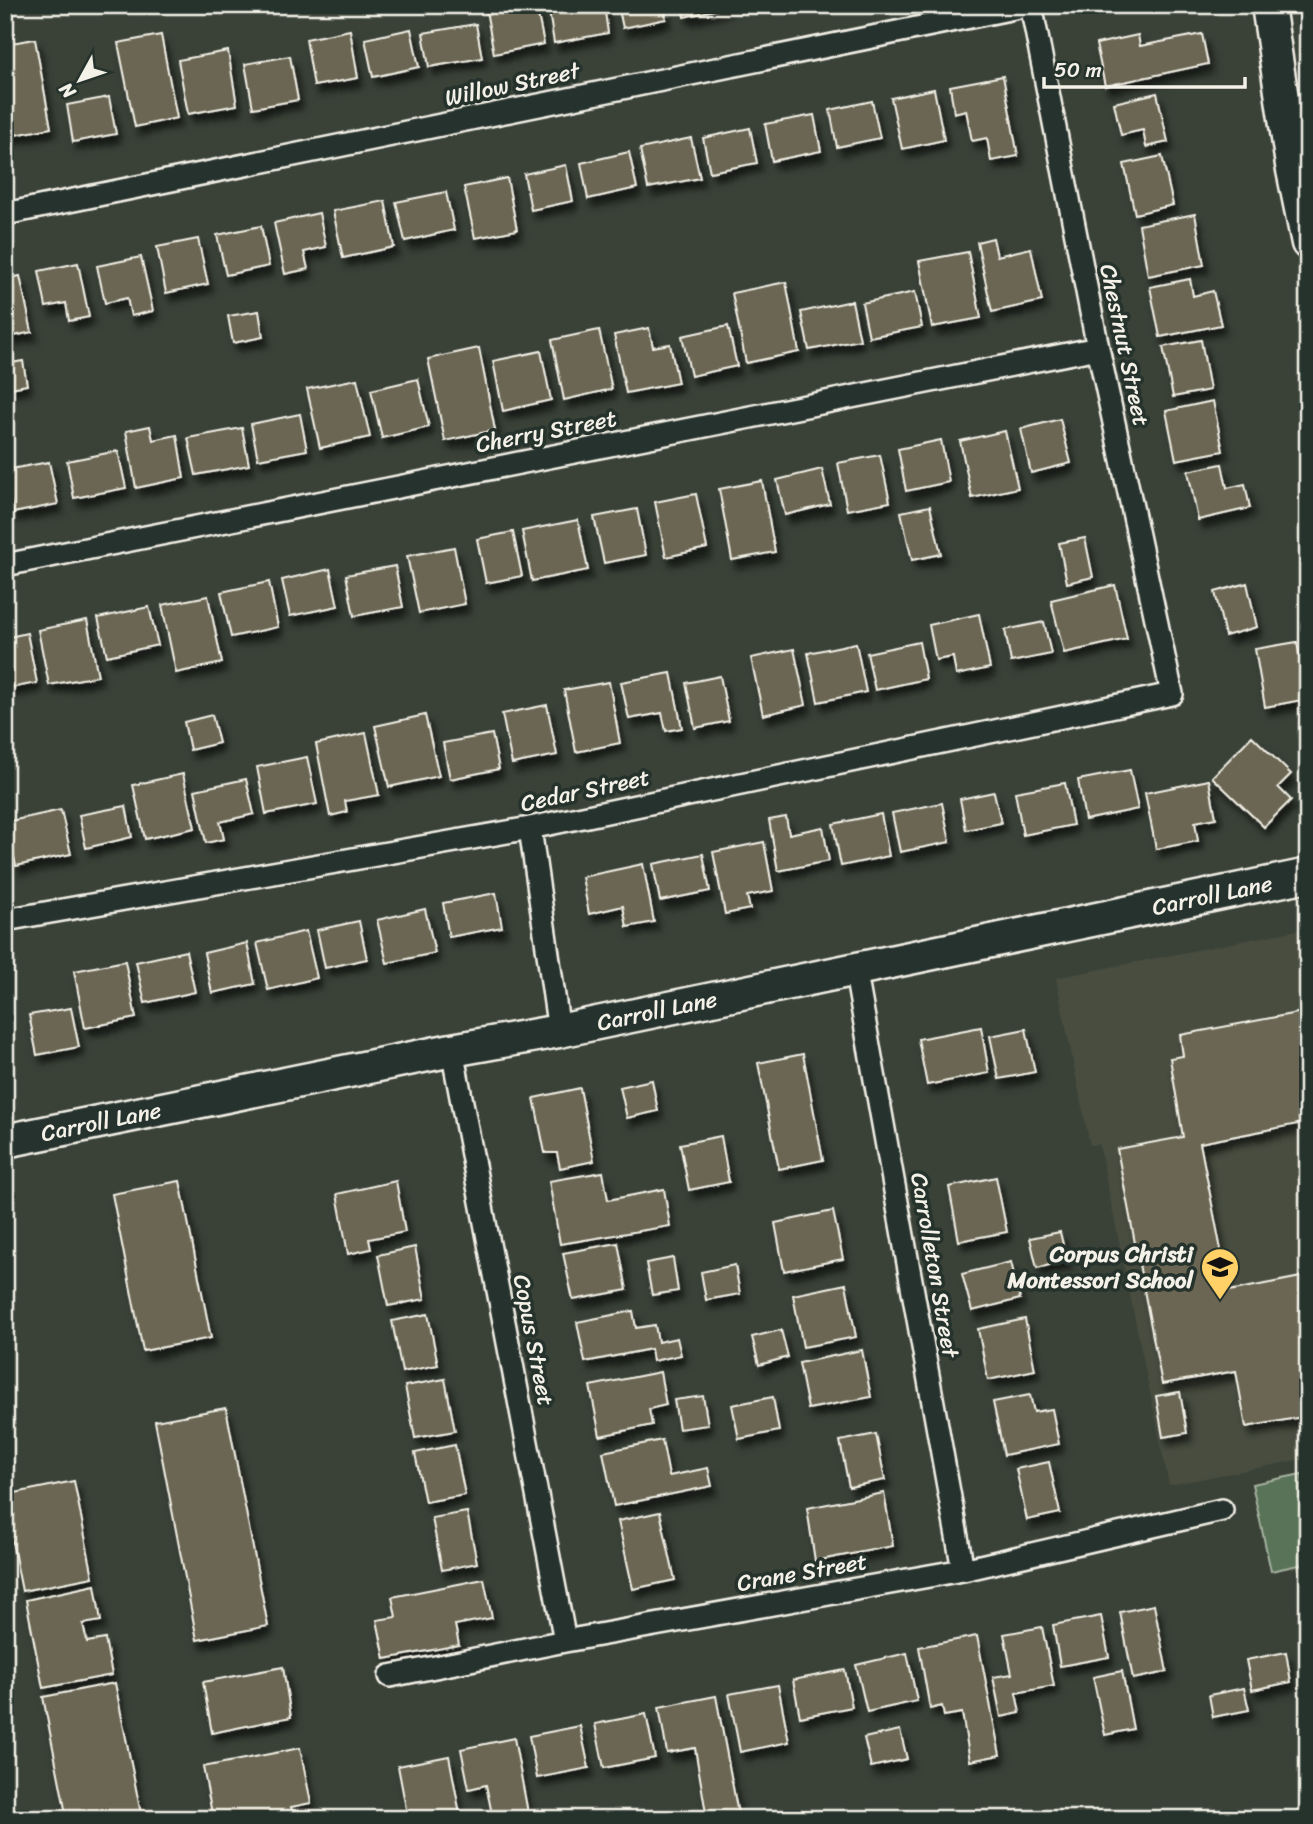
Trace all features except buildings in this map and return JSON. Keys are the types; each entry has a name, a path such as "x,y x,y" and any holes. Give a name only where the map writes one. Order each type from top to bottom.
{"street":[{"name":"Willow Street","path":"5,214 1030,5"},
{"name":"Chestnut Street","path":"1030,5 1098,348 1172,694"},
{"path":"1268,5 1300,164 1308,243"},
{"name":"Cherry Street","path":"5,565 1098,348"},
{"name":"Cedar Street","path":"5,920 530,828 1172,694"},
{"path":"530,828 559,1031"},
{"name":"Carroll Lane","path":"5,1142 452,1050 559,1031 1308,874"},
{"name":"Carrolleton Street","path":"855,968 963,1570"},
{"name":"Copus Street","path":"452,1050 565,1641"},
{"name":"Crane Street","path":"390,1676 565,1641 963,1570 1222,1510"}],"shaded area":[{"name":"Corpus Christi Montessori School","path":"1308,928 1308,1458 1169,1485 1099,1144 1090,1145 1056,978"}],"green space":[{"path":"1302,1474 1308,1500 1308,1563 1271,1571 1252,1484"}],"place":[{"name":"Corpus Christi Montessori School","path":"1220,1301"}]}
